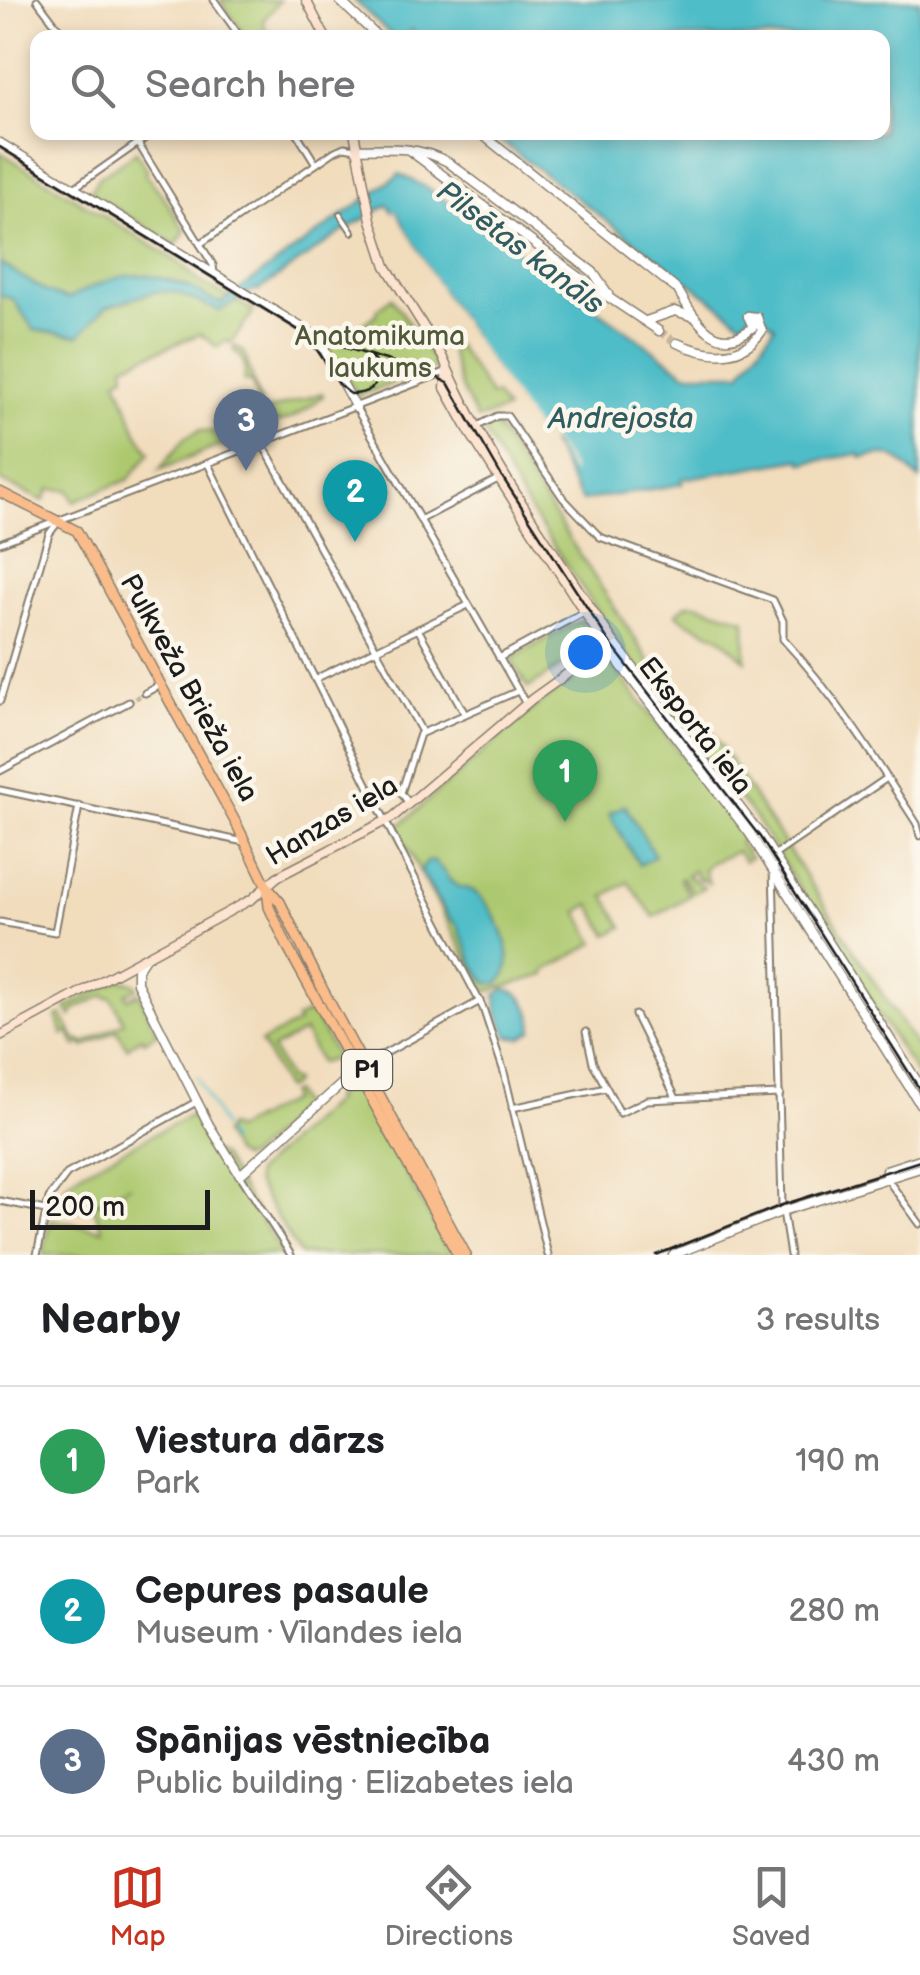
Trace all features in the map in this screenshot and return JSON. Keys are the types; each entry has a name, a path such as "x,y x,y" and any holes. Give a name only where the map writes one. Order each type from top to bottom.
{"main road":[{"path":"306,0 322,30"},
{"name":"Eksporta iela","path":"355,140 371,220 386,266 442,356 472,429"},
{"path":"445,388 447,371"},
{"name":"Eksporta iela","path":"445,388 609,644"},
{"name":"P1","path":"0,492 60,520"},
{"name":"Pulkveža Brieža iela","path":"60,520 77,531 267,887 280,902 458,1255"},
{"name":"Hanzas iela","path":"0,1036 252,900 280,875 386,822 526,704 609,644"},
{"name":"Pulkveža Brieža iela","path":"267,887 274,920 355,1072 451,1237 466,1255"}],"street":[{"path":"37,0 60,30"},
{"path":"214,0 235,30"},
{"path":"340,0 371,30"},
{"path":"136,140 214,268 214,274"},
{"path":"71,190 142,140"},
{"path":"301,140 316,164"},
{"path":"489,140 677,290 695,319 712,335 737,336 753,328 748,316 757,318 762,331 746,347 726,354 677,344"},
{"path":"0,143 71,190 312,334 526,704"},
{"path":"200,244 344,147 394,146 432,154 464,173 592,272 608,294 659,330"},
{"path":"340,214 352,232"},
{"path":"646,321 675,310 695,319"},
{"path":"0,543 447,371"},
{"path":"430,379 445,388"},
{"path":"472,429 498,416 507,416 563,498 600,537 769,597 783,620 783,640 832,699 917,824 920,836"},
{"path":"262,443 422,732"},
{"path":"208,464 480,1001 494,1038 548,1255"},
{"path":"420,520 501,477"},
{"path":"0,702 49,534 60,520"},
{"path":"314,678 468,605"},
{"path":"499,658 587,610"},
{"path":"418,629 466,714"},
{"name":"Eksporta iela","path":"609,644 748,817 776,862 781,882 920,1104"},
{"path":"0,670 9,670"},
{"path":"145,693 161,685"},
{"path":"410,804 401,794 422,732 518,691"},
{"path":"0,771 130,702"},
{"path":"790,1255 783,1211 781,882 776,862 887,778"},
{"path":"0,790 244,842"},
{"path":"0,922 55,932 79,806"},
{"name":"Eksporta iela","path":"781,882 920,1086"},
{"path":"144,958 137,970 137,982 218,1143 291,1255"},
{"path":"113,975 137,982"},
{"path":"240,1175 364,1064 480,1001"},
{"path":"635,1015 675,1096"},
{"path":"586,1032 593,1063 620,1114 646,1100 675,1096 780,1094"},
{"path":"512,1108 606,1088"},
{"path":"37,1255 53,1192 74,1168 198,1101"},
{"path":"920,1159 886,1170 920,1224"},
{"path":"673,1255 783,1211 920,1168"},
{"path":"0,1200 46,1210"}],"green space":[{"path":"220,0 280,0 263,21 266,30 241,30"},
{"path":"0,152 177,261 199,281 254,311 231,343 226,341 217,347 200,334 124,365 125,375 117,379 137,432 150,453 128,480 74,501 69,490 49,489 44,501 0,481"},
{"path":"136,152 148,171 145,174 185,231 176,245 90,193 98,178"},
{"name":"Anatomikuma laukums","path":"392,298 435,368 358,396 328,351 335,340 377,314 377,309"},
{"path":"235,346 244,352 263,412 322,393 323,396 283,421 264,423 236,418 263,417 251,381 244,382 244,364 233,350"},
{"path":"457,346 491,396 495,394 506,410 477,419 460,385 450,351"},
{"path":"493,422 652,665 706,723 920,1052 920,1080 755,818 648,686 524,502 483,430"},
{"path":"201,430 242,437 159,470 186,437"},
{"path":"688,604 745,620 746,661 720,637 676,613"},
{"path":"581,620 595,637 592,646 528,688 513,663 514,657"},
{"path":"605,656 743,834 740,844 750,858 744,861 737,851 710,863 704,870 709,883 694,871 687,875 704,887 693,893 679,879 690,895 654,917 628,882 605,896 623,927 608,935 590,904 578,912 595,943 545,971 545,975 485,992 398,831 400,825 529,712"},
{"path":"120,979 135,984 137,988 126,994 128,998 139,993 158,1033 144,1041 141,1037 127,1048 117,1030 84,1047 82,1043 76,1046 68,1032 63,1035 57,1017 62,1015 75,1039 85,1043 124,1022 111,997 105,995 75,1009 71,1016 66,1008"},
{"path":"312,1011 337,1058 320,1063 304,1032 272,1049 288,1079 294,1081 285,1089 261,1042"},
{"path":"345,1087 358,1087 451,1255 300,1255 256,1183 255,1173"},
{"path":"293,1092 302,1108 249,1157 242,1159 234,1154 223,1134 228,1126 234,1130 291,1100 289,1094"},
{"path":"191,1115 283,1255 43,1255 51,1219 103,1230 93,1206 131,1185 80,1210 55,1205 67,1183"}],"water":[{"name":"Andrejosta","path":"354,0 920,0 920,480 894,457 861,458 859,454 803,463 801,459 682,479 682,484 582,501 556,453 534,428 440,289 396,211 388,205 259,290 220,311 175,292 154,292 106,307 79,336 34,330 13,299 0,295 0,263 47,292 67,299 115,279 143,275 174,282 221,303 400,174 431,190 686,373 741,373 775,326 754,310 743,323 499,140 890,140 890,30 386,30"},
{"path":"625,805 655,856 639,865 609,814"},
{"path":"433,861 454,884 476,893 499,924 508,963 498,984 487,983 475,967 457,925 420,871"},
{"path":"505,989 523,998 531,1016 533,1030 521,1038 508,1036 497,1011 496,995"}],"pier":[{"path":"395,210 444,295 536,428 542,424 572,473 552,442 544,446 437,288"}],"waterway":[{"path":"196,1076 223,1127"},
{"path":"226,1133 230,1142"}],"tunnel":[{"path":"659,331 677,343"},
{"path":"129,702 145,693"}],"tram line":[{"path":"0,147 310,337 429,373 448,383 501,475 610,643 760,837 920,1090"},
{"path":"302,336 351,394 367,391 377,381 380,371 370,355"},
{"path":"656,1255 782,1205 920,1161"}],"place":[{"name":"Spānijas vēstniecība","path":"246,471"},
{"name":"Cepures pasaule","path":"355,542"},
{"name":"Viestura dārzs","path":"565,822"}],"water label":[{"name":"Pilsētas kanāls","path":"520,248"}]}
